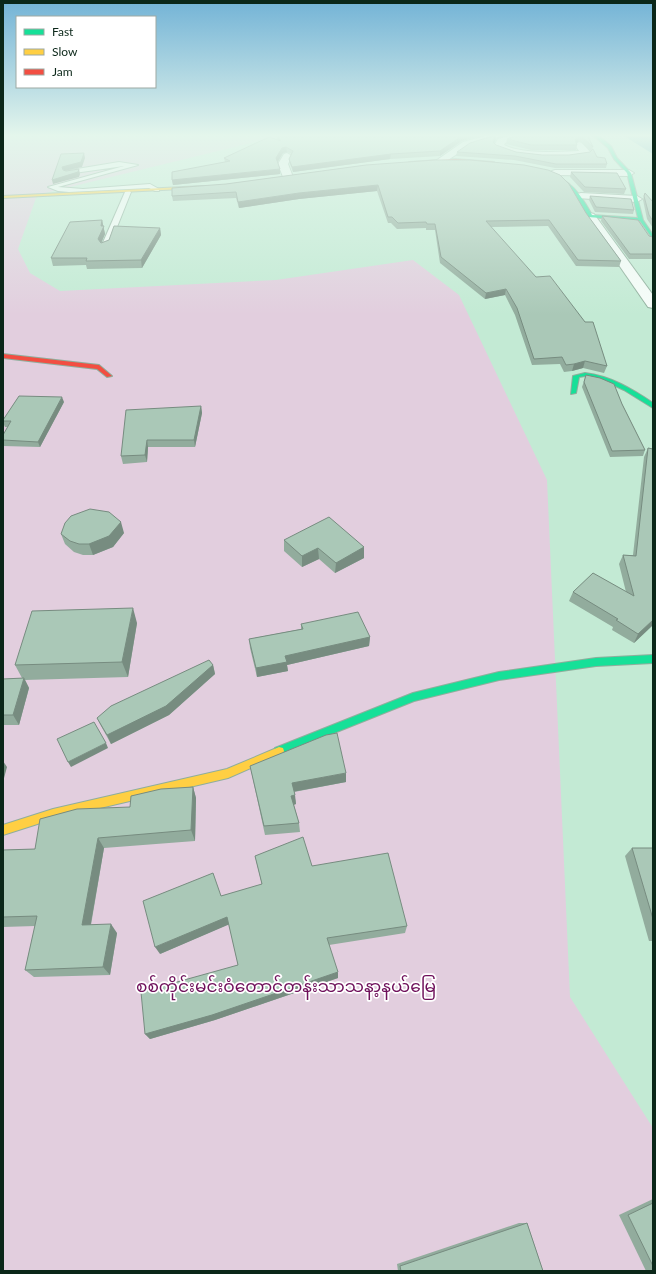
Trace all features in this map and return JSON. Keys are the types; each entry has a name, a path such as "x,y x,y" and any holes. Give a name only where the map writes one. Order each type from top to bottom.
{"street":[{"path":"3,197 42,195"},
{"path":"653,238 641,220 637,198 581,196 590,216 653,304"},
{"path":"590,216 641,220"},
{"path":"3,356 98,367 109,376"},
{"path":"573,394 576,376 582,373 604,378 632,392 653,406"},
{"path":"3,830 53,814 228,773 309,738 413,697 499,676 596,662 653,659"}],"lane":[{"path":"105,247 127,195"}],"green space":[{"name":"စစ်ကိုင်းမင်းဝံတောင်တန်းသာသနာ့နယ်မြေ","path":"3,195 37,195 18,249 30,273 60,291 276,280 413,260 459,295 547,480 570,997 653,1128 653,1271 3,1271"}],"building":[{"path":"237,195 282,195 238,202"},
{"path":"381,195 576,195 586,213 621,261 578,260 549,220 486,221 536,277 550,276 585,322 593,322 607,366 585,361 566,365 562,357 534,359 517,308 506,289 486,293 441,257 435,224 427,224 426,222 398,223 392,217 388,217"},
{"path":"647,195 653,202 653,221 649,215 644,196"},
{"path":"590,196 631,199 634,210 596,207"},
{"path":"602,216 638,220 649,236 653,237 653,254 630,254"},
{"path":"102,220 101,226 104,226 98,239 101,243 109,240 114,226 160,228 141,260 86,261 87,258 51,258 70,222"},
{"path":"586,375 600,378 614,384 622,404 645,450 612,451 584,382"},
{"path":"19,396 62,397 38,442 3,440 3,435 11,421 3,420"},
{"path":"201,406 194,440 147,440 145,455 121,456 126,410"},
{"path":"648,448 653,449 653,620 638,634 616,620 618,619 573,592 593,573 634,596 623,555 636,556"},
{"path":"90,509 109,512 121,522 109,536 89,544 79,544 70,541 61,534 65,523 71,516"},
{"path":"329,517 364,547 336,563 318,548 302,556 284,540"},
{"path":"133,608 122,662 15,665 32,611"},
{"path":"358,612 370,637 285,656 287,662 256,668 249,639 303,629 301,624"},
{"path":"209,660 213,665 166,706 107,735 97,718 111,706"},
{"path":"24,678 13,715 3,715 3,679"},
{"path":"94,722 106,743 68,762 57,739"},
{"path":"337,733 346,773 292,783 295,795 291,796 299,823 264,826 250,766 326,735"},
{"path":"193,787 191,830 98,838 82,925 111,924 103,967 25,970 37,916 3,917 3,850 35,849 40,819 77,809 130,807 131,796 161,789"},
{"path":"303,837 312,866 388,853 407,926 327,938 338,972 212,1015 145,1034 141,992 238,965 227,917 155,947 143,901 213,873 221,896 262,884 255,856"},
{"path":"632,848 653,848 653,919"},
{"path":"653,1203 653,1266 628,1215"},
{"path":"527,1223 543,1271 401,1271 400,1266"}],"traffic: fast":[{"path":"578,195 585,205 590,216 641,220"},
{"path":"635,195 641,220 653,238"},
{"path":"573,393 576,376 585,374 605,379 616,384 653,406"},
{"path":"279,751 413,697 499,676 596,662 653,659"}],"traffic: slow":[{"path":"3,197 34,195"},
{"path":"3,830 53,814 228,773 279,751"}],"traffic: jam":[{"path":"3,356 99,367 109,376"}]}
